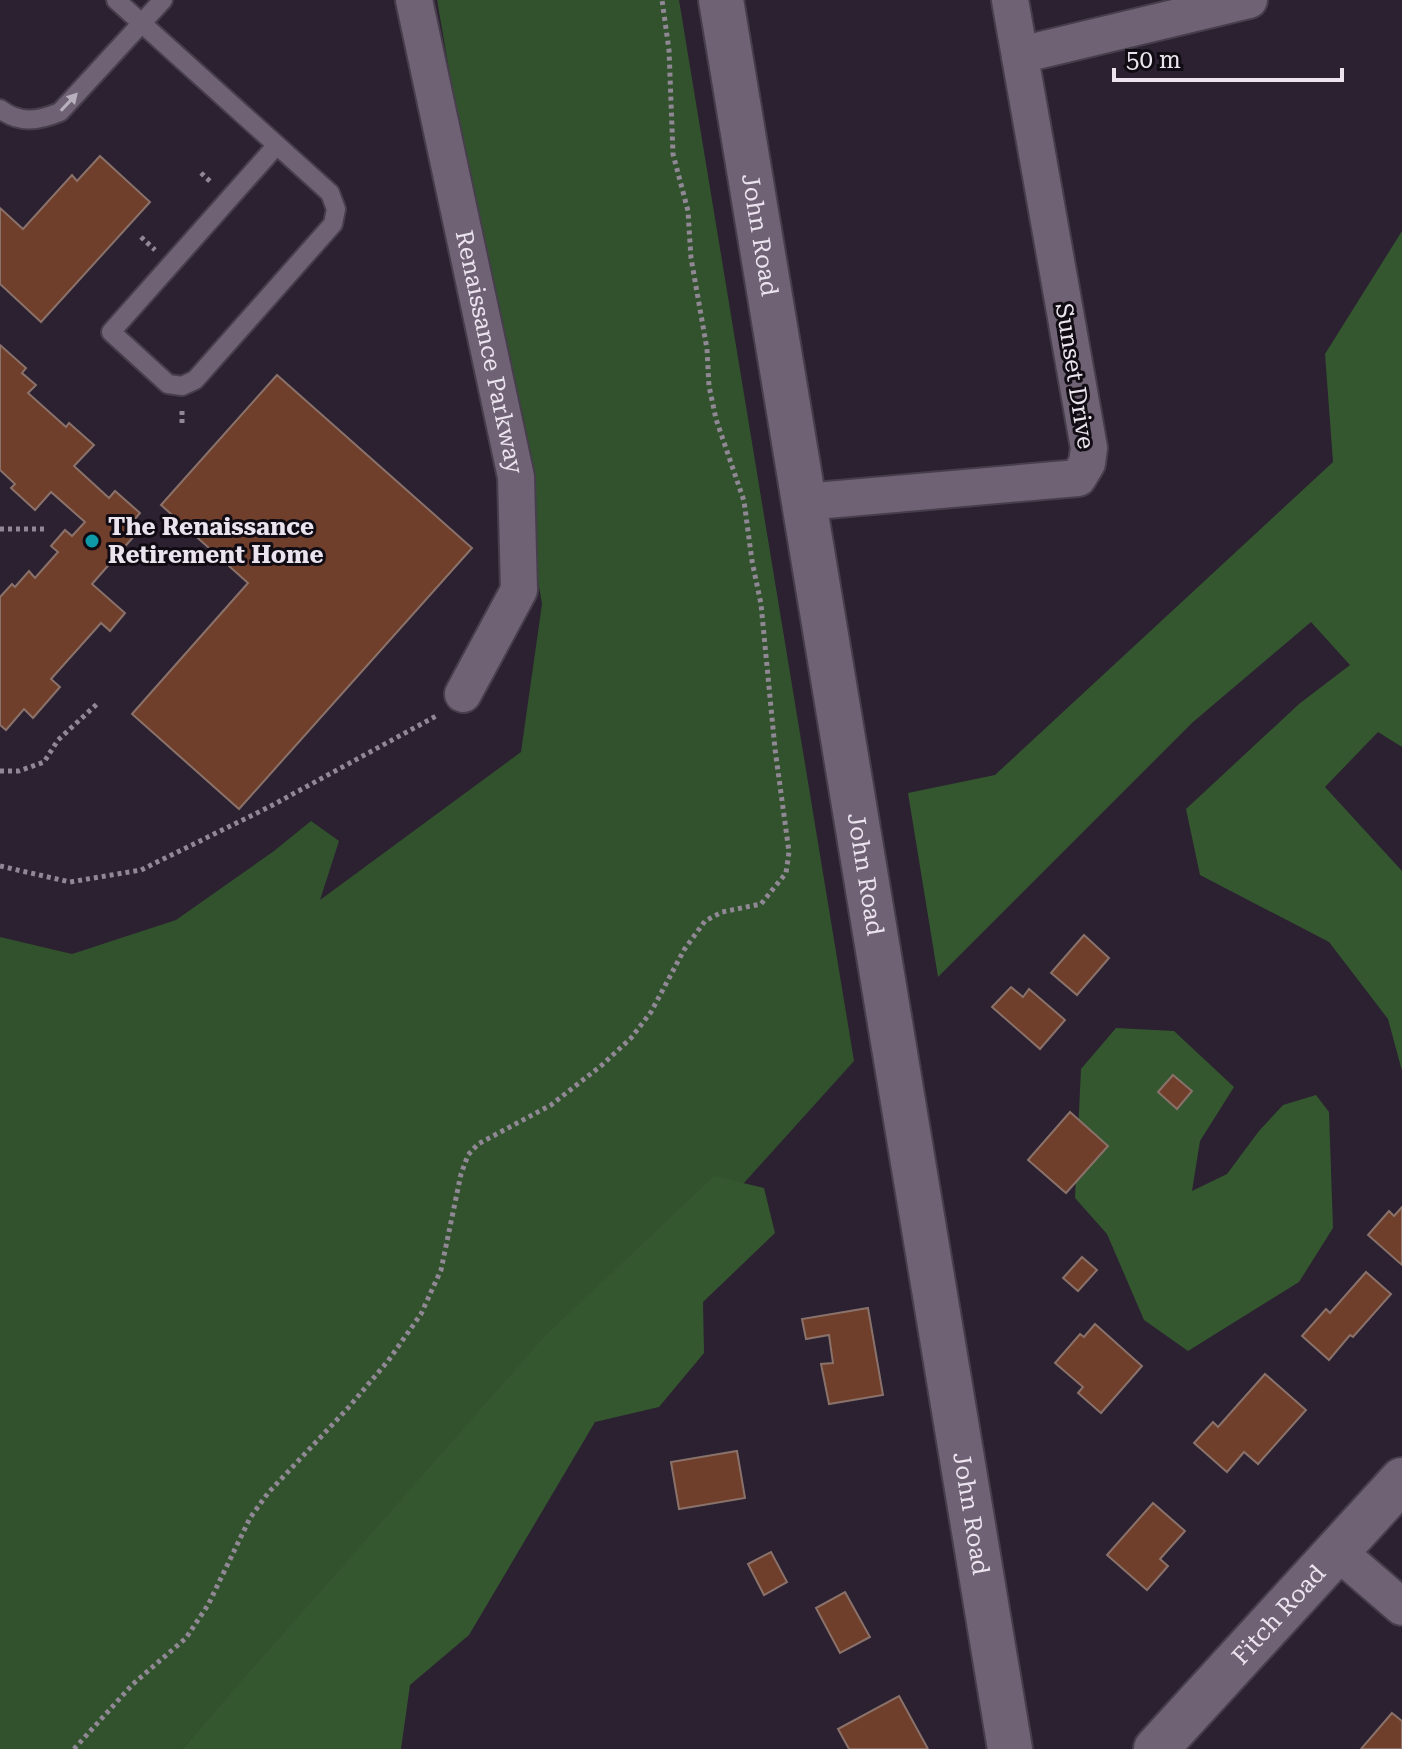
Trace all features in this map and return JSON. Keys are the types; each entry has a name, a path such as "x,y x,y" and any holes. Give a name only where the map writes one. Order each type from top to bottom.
{"street":[{"name":"Renaissance Parkway","path":"414,0 516,477 519,590 463,694"},
{"name":"John Road","path":"721,0 1010,1749"},
{"name":"Sunset Drive","path":"804,502 1078,478 1087,463 1089,448 1010,0"},
{"path":"1020,55 1249,0"},
{"name":"Fitch Road","path":"1156,1749 1402,1480"},
{"path":"1337,1551 1402,1607"}],"lane":[{"path":"116,0 330,193 336,209 333,224 195,380 182,386 168,384 111,332 276,146"},
{"path":"0,109 10,117 36,122 60,112 163,0"}],"path":[{"path":"74,1749 133,1684 186,1638 208,1605 250,1518 268,1493 348,1408 388,1361 421,1314 441,1270 461,1174 468,1155 478,1144 551,1105 602,1065 631,1038 651,1012 684,950 705,921 722,912 761,904 786,873 789,852 761,604 744,501 716,419 709,386 707,349 691,258 688,211 673,154 669,50 662,0"},
{"path":"0,529 45,529"},
{"path":"0,866 70,882 141,870 269,807 430,721 463,694"},
{"path":"0,771 19,771 44,762 58,740 97,704"}],"green space":[{"path":"437,0 679,0 854,1061 743,1184 288,1631 182,1749 0,1749 0,937 72,954 176,920 311,821 339,841 320,900 521,752 542,604"},
{"path":"1402,231 1402,747 1378,732 1325,787 1402,871 1402,1071 1388,1019 1329,942 1200,875 1186,809 1299,704 1350,665 1311,622 1193,722 938,977 908,793 995,775 1333,462 1325,354"},
{"path":"1116,1028 1174,1031 1234,1087 1200,1141 1192,1191 1227,1174 1283,1105 1316,1095 1329,1112 1333,1228 1299,1282 1188,1351 1144,1320 1107,1234 1075,1198 1081,1069"},
{"path":"714,1176 764,1188 775,1233 703,1302 704,1353 659,1407 595,1422 469,1635 410,1685 401,1749 182,1749 545,1336"}],"building":[{"path":"100,156 150,202 41,322 0,284 0,208 23,229 72,175 77,181"},
{"name":"The Renaissance Retirement Home","path":"0,345 26,368 22,373 36,385 28,393 66,427 69,423 94,445 74,466 109,498 115,491 140,513 134,520 142,527 92,584 125,613 110,631 101,623 51,679 60,687 33,718 24,709 6,730 0,725 0,597 12,584 15,587 29,571 35,578 58,552 51,546 65,530 72,536 85,522 51,492 35,510 11,488 15,484 0,470"},
{"path":"277,375 472,548 239,809 132,714 248,583 161,505"},
{"path":"1084,935 1109,958 1077,995 1051,973"},
{"path":"1011,987 1023,997 1029,989 1065,1020 1040,1049 992,1007"},
{"path":"1173,1075 1192,1091 1177,1109 1158,1092"},
{"path":"1070,1112 1108,1146 1066,1193 1028,1160"},
{"path":"1402,1207 1402,1265 1368,1235 1389,1211 1394,1216"},
{"path":"1082,1257 1097,1270 1078,1291 1063,1278"},
{"path":"1366,1272 1391,1294 1329,1360 1302,1336 1326,1309 1330,1313"},
{"path":"868,1308 883,1395 829,1404 821,1364 833,1363 829,1335 806,1339 802,1319"},
{"path":"1095,1324 1142,1366 1101,1413 1078,1393 1083,1387 1055,1363 1080,1334 1084,1337"},
{"path":"1265,1374 1306,1410 1258,1464 1244,1452 1227,1472 1194,1443 1213,1422 1218,1427"},
{"path":"737,1451 745,1498 679,1509 671,1462"},
{"path":"1153,1503 1185,1531 1160,1559 1168,1566 1147,1590 1107,1555"},
{"path":"771,1552 787,1582 764,1595 748,1564"},
{"path":"845,1592 870,1637 840,1653 816,1608"},
{"path":"899,1696 928,1749 849,1749 838,1729"},
{"path":"1392,1713 1402,1721 1402,1749 1361,1749"}],"place":[{"name":"The Renaissance Retirement Home","path":"92,541"}]}
